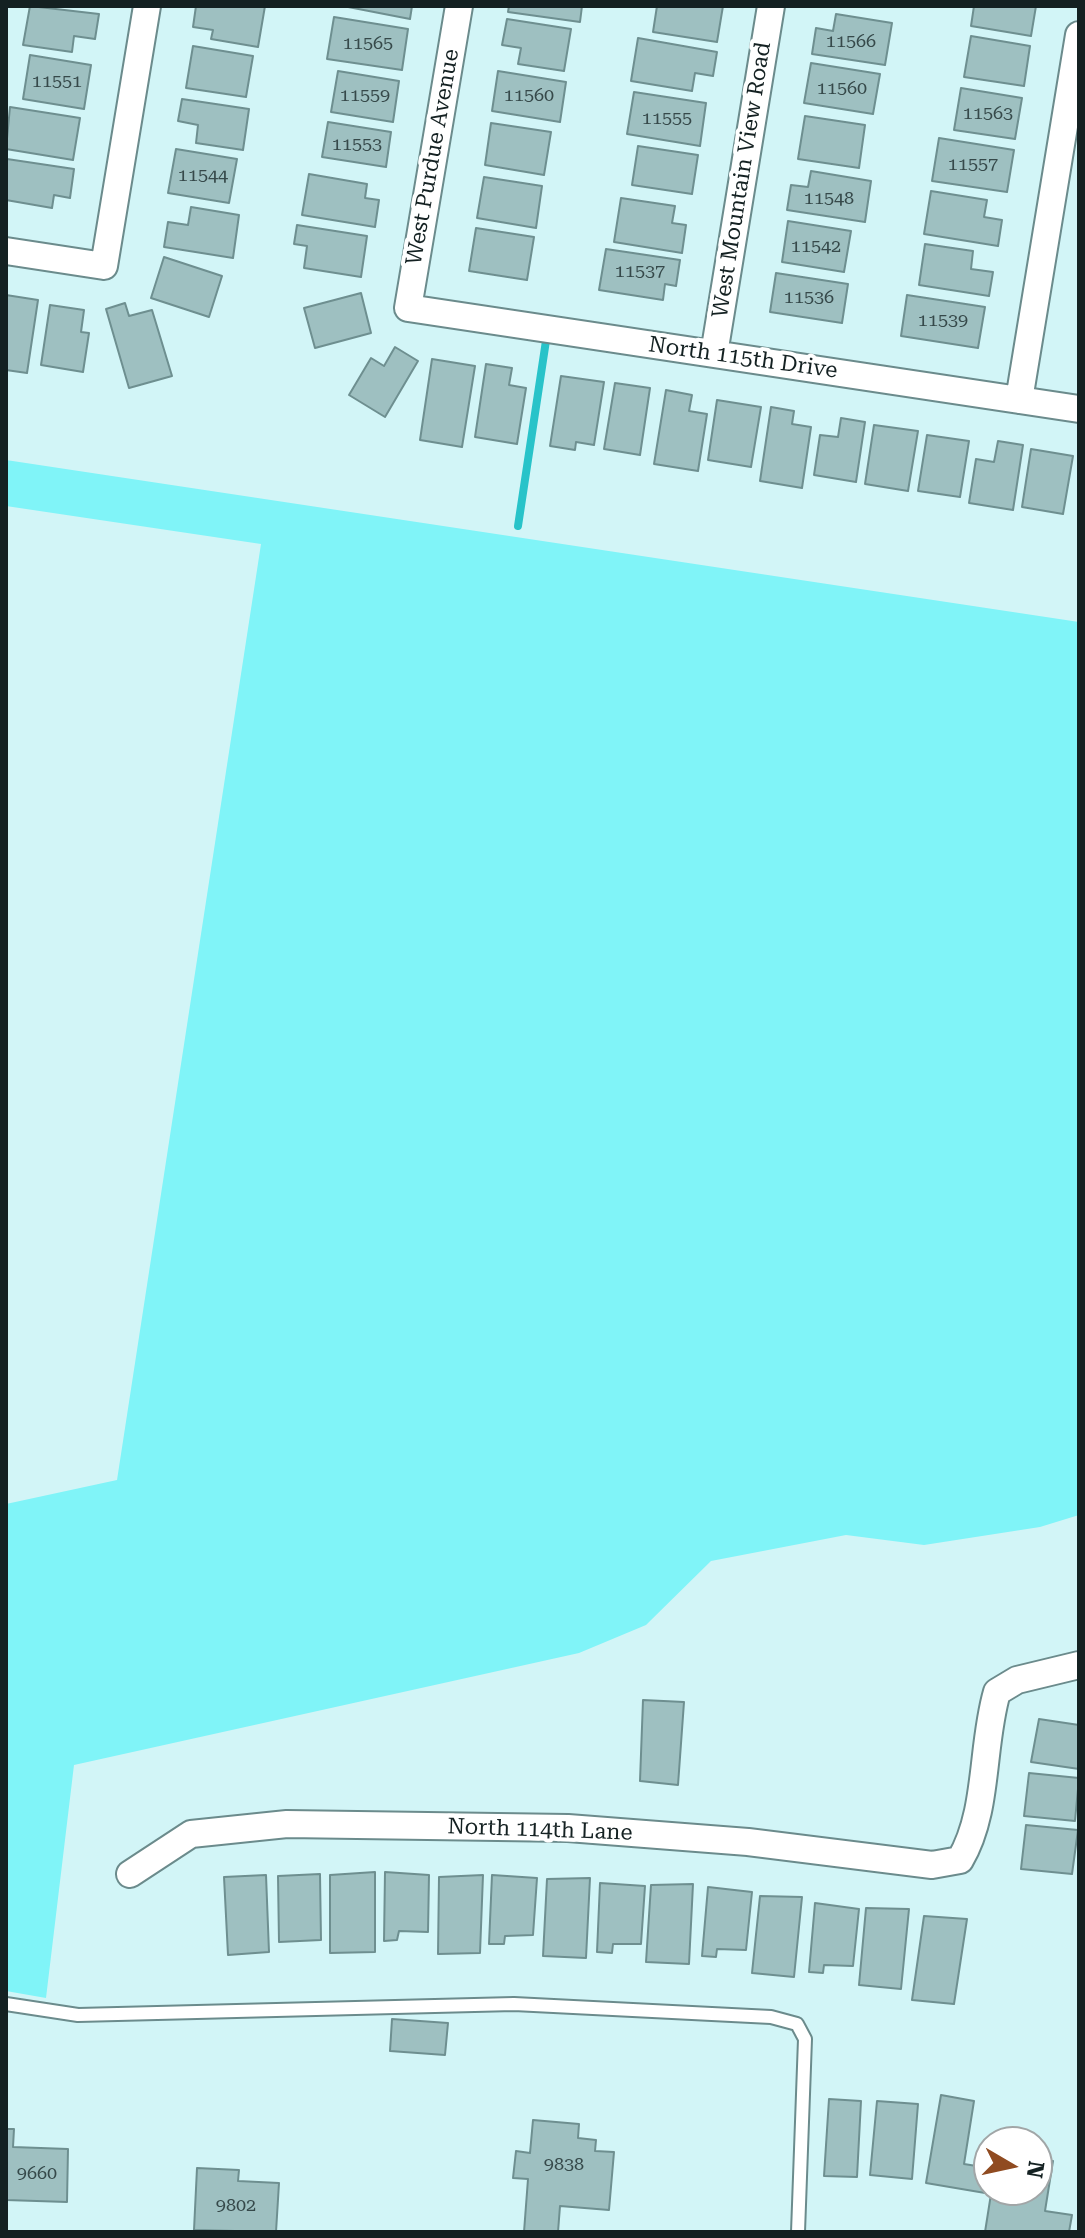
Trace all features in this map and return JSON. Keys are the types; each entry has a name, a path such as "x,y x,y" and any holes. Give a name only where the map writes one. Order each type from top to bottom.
{"street":[{"path":"6,251 104,266 147,6"},
{"name":"West Purdue Avenue","path":"408,308 459,6"},
{"name":"West Mountain View Road","path":"714,354 771,6"},
{"path":"1019,400 1079,35"},
{"name":"North 115th Drive","path":"408,308 1079,409"},
{"name":"North 114th Lane","path":"130,1874 191,1834 287,1824 568,1828 748,1842 932,1865 960,1860 974,1837 987,1725 997,1692 1017,1680 1079,1665"}],"lane":[{"path":"6,2004 78,2015 514,2004 771,2017 797,2024 805,2039 798,2232"}],"shaded area":[{"path":"6,460 1079,622 1079,1515 1040,1527 924,1545 846,1535 711,1561 646,1625 579,1653 74,1765 46,1998 6,1991 6,1504 117,1480 261,544 6,506"}],"building":[{"path":"30,6 99,14 95,39 74,36 72,52 23,45"},
{"path":"196,6 265,6 258,47 211,39 213,30 193,27"},
{"path":"343,6 412,6 410,19"},
{"path":"509,6 582,6 580,22 508,12"},
{"path":"657,6 723,6 717,42 653,32"},
{"path":"974,6 1036,6 1031,36 971,26"},
{"path":"836,14 892,23 885,65 812,54 816,28 833,31"},
{"path":"334,17 408,29 402,70 327,59"},
{"path":"507,19 571,29 564,71 518,64 521,48 502,45"},
{"path":"971,36 1030,46 1024,86 964,77"},
{"path":"638,38 717,52 713,76 695,73 692,91 631,81"},
{"path":"193,46 253,56 246,97 186,88"},
{"path":"30,55 91,65 84,109 23,99"},
{"path":"811,63 880,74 873,114 804,103"},
{"path":"338,71 399,81 393,122 331,112"},
{"path":"498,71 566,82 560,122 492,111"},
{"path":"961,88 1022,98 1015,139 954,130"},
{"path":"634,92 706,103 700,146 627,134"},
{"path":"182,99 249,109 243,150 196,143 198,125 178,121"},
{"path":"10,107 80,118 73,160 6,149"},
{"path":"805,116 865,125 859,168 798,159"},
{"path":"328,122 391,132 386,167 322,157"},
{"path":"491,123 551,132 544,175 485,165"},
{"path":"939,138 1014,150 1007,192 932,181"},
{"path":"638,146 698,155 692,194 632,185"},
{"path":"176,149 237,159 229,203 168,193"},
{"path":"7,159 74,169 70,198 54,195 52,208 6,200"},
{"path":"811,171 871,181 865,222 787,210 791,185 808,187"},
{"path":"309,174 367,184 365,198 379,200 375,227 302,215"},
{"path":"484,177 542,186 536,228 477,218"},
{"path":"931,191 987,200 984,217 1002,220 998,246 924,234"},
{"path":"621,198 675,206 672,223 686,225 682,253 614,242"},
{"path":"191,207 239,215 233,258 164,247 168,222 188,225"},
{"path":"788,221 851,231 844,272 782,262"},
{"path":"297,225 367,236 361,277 304,268 307,246 294,244"},
{"path":"476,228 534,237 527,280 469,271"},
{"path":"925,244 973,251 971,269 993,272 989,296 919,285"},
{"path":"606,249 680,260 676,286 665,284 663,300 599,290"},
{"path":"164,257 222,276 209,317 151,298"},
{"path":"776,273 848,284 842,323 770,312"},
{"path":"361,293 371,333 315,348 304,308"},
{"path":"6,295 38,300 27,373 6,370"},
{"path":"907,295 985,307 978,348 901,336"},
{"path":"125,303 129,316 152,310 172,376 129,388 106,309"},
{"path":"50,305 84,310 81,332 89,333 83,372 41,365"},
{"path":"395,347 418,361 385,417 349,395 371,358 384,366"},
{"path":"432,359 475,366 462,447 420,440"},
{"path":"486,364 512,368 509,385 526,388 517,444 475,437"},
{"path":"561,376 604,382 594,445 576,442 575,450 550,446"},
{"path":"615,383 650,388 640,455 604,449"},
{"path":"666,390 692,395 689,411 707,414 698,471 654,464"},
{"path":"717,400 761,407 751,467 708,460"},
{"path":"771,407 794,411 792,424 811,427 802,488 760,481"},
{"path":"841,418 865,422 856,482 814,475 820,435 838,437"},
{"path":"874,425 918,431 908,491 865,484"},
{"path":"927,435 969,441 960,497 918,491"},
{"path":"998,441 1023,445 1013,510 969,503 976,459 994,462"},
{"path":"1031,449 1073,456 1063,514 1022,507"},
{"path":"643,1700 684,1702 678,1785 640,1781"},
{"path":"1039,1719 1079,1725 1079,1769 1031,1762"},
{"path":"1029,1773 1079,1778 1075,1821 1024,1816"},
{"path":"1026,1825 1078,1830 1072,1874 1021,1869"},
{"path":"375,1872 375,1952 330,1953 330,1875"},
{"path":"385,1872 429,1875 428,1932 399,1931 397,1940 384,1941"},
{"path":"320,1874 321,1940 279,1942 278,1876"},
{"path":"266,1875 269,1952 228,1955 224,1877"},
{"path":"483,1875 480,1953 438,1954 439,1877"},
{"path":"492,1875 537,1878 533,1935 505,1936 504,1944 489,1944"},
{"path":"590,1878 586,1958 543,1956 547,1879"},
{"path":"600,1883 645,1886 641,1944 613,1944 612,1953 597,1952"},
{"path":"693,1884 689,1964 646,1962 651,1885"},
{"path":"708,1887 752,1892 746,1950 717,1949 716,1957 702,1956"},
{"path":"760,1896 802,1897 794,1977 752,1973"},
{"path":"815,1903 859,1909 853,1966 824,1965 823,1973 809,1972"},
{"path":"866,1908 909,1909 901,1989 859,1985"},
{"path":"924,1916 967,1919 954,2004 912,2000"},
{"path":"392,2019 448,2023 445,2055 390,2051"},
{"path":"941,2095 974,2101 964,2164 973,2165 973,2191 926,2183"},
{"path":"829,2099 861,2101 857,2177 824,2176"},
{"path":"877,2101 918,2104 912,2179 870,2175"},
{"path":"533,2120 579,2124 578,2138 596,2140 595,2151 614,2152 609,2210 560,2206 558,2232 524,2232 528,2179 513,2178 516,2151 530,2153"},
{"path":"6,2129 14,2129 13,2147 68,2149 67,2202 6,2200"},
{"path":"197,2168 239,2170 238,2181 279,2183 276,2232 194,2230"},
{"path":"989,2206 1046,2206 1045,2211 1072,2215 1069,2232 985,2232"}],"waterway":[{"path":"518,526 547,334"}]}
